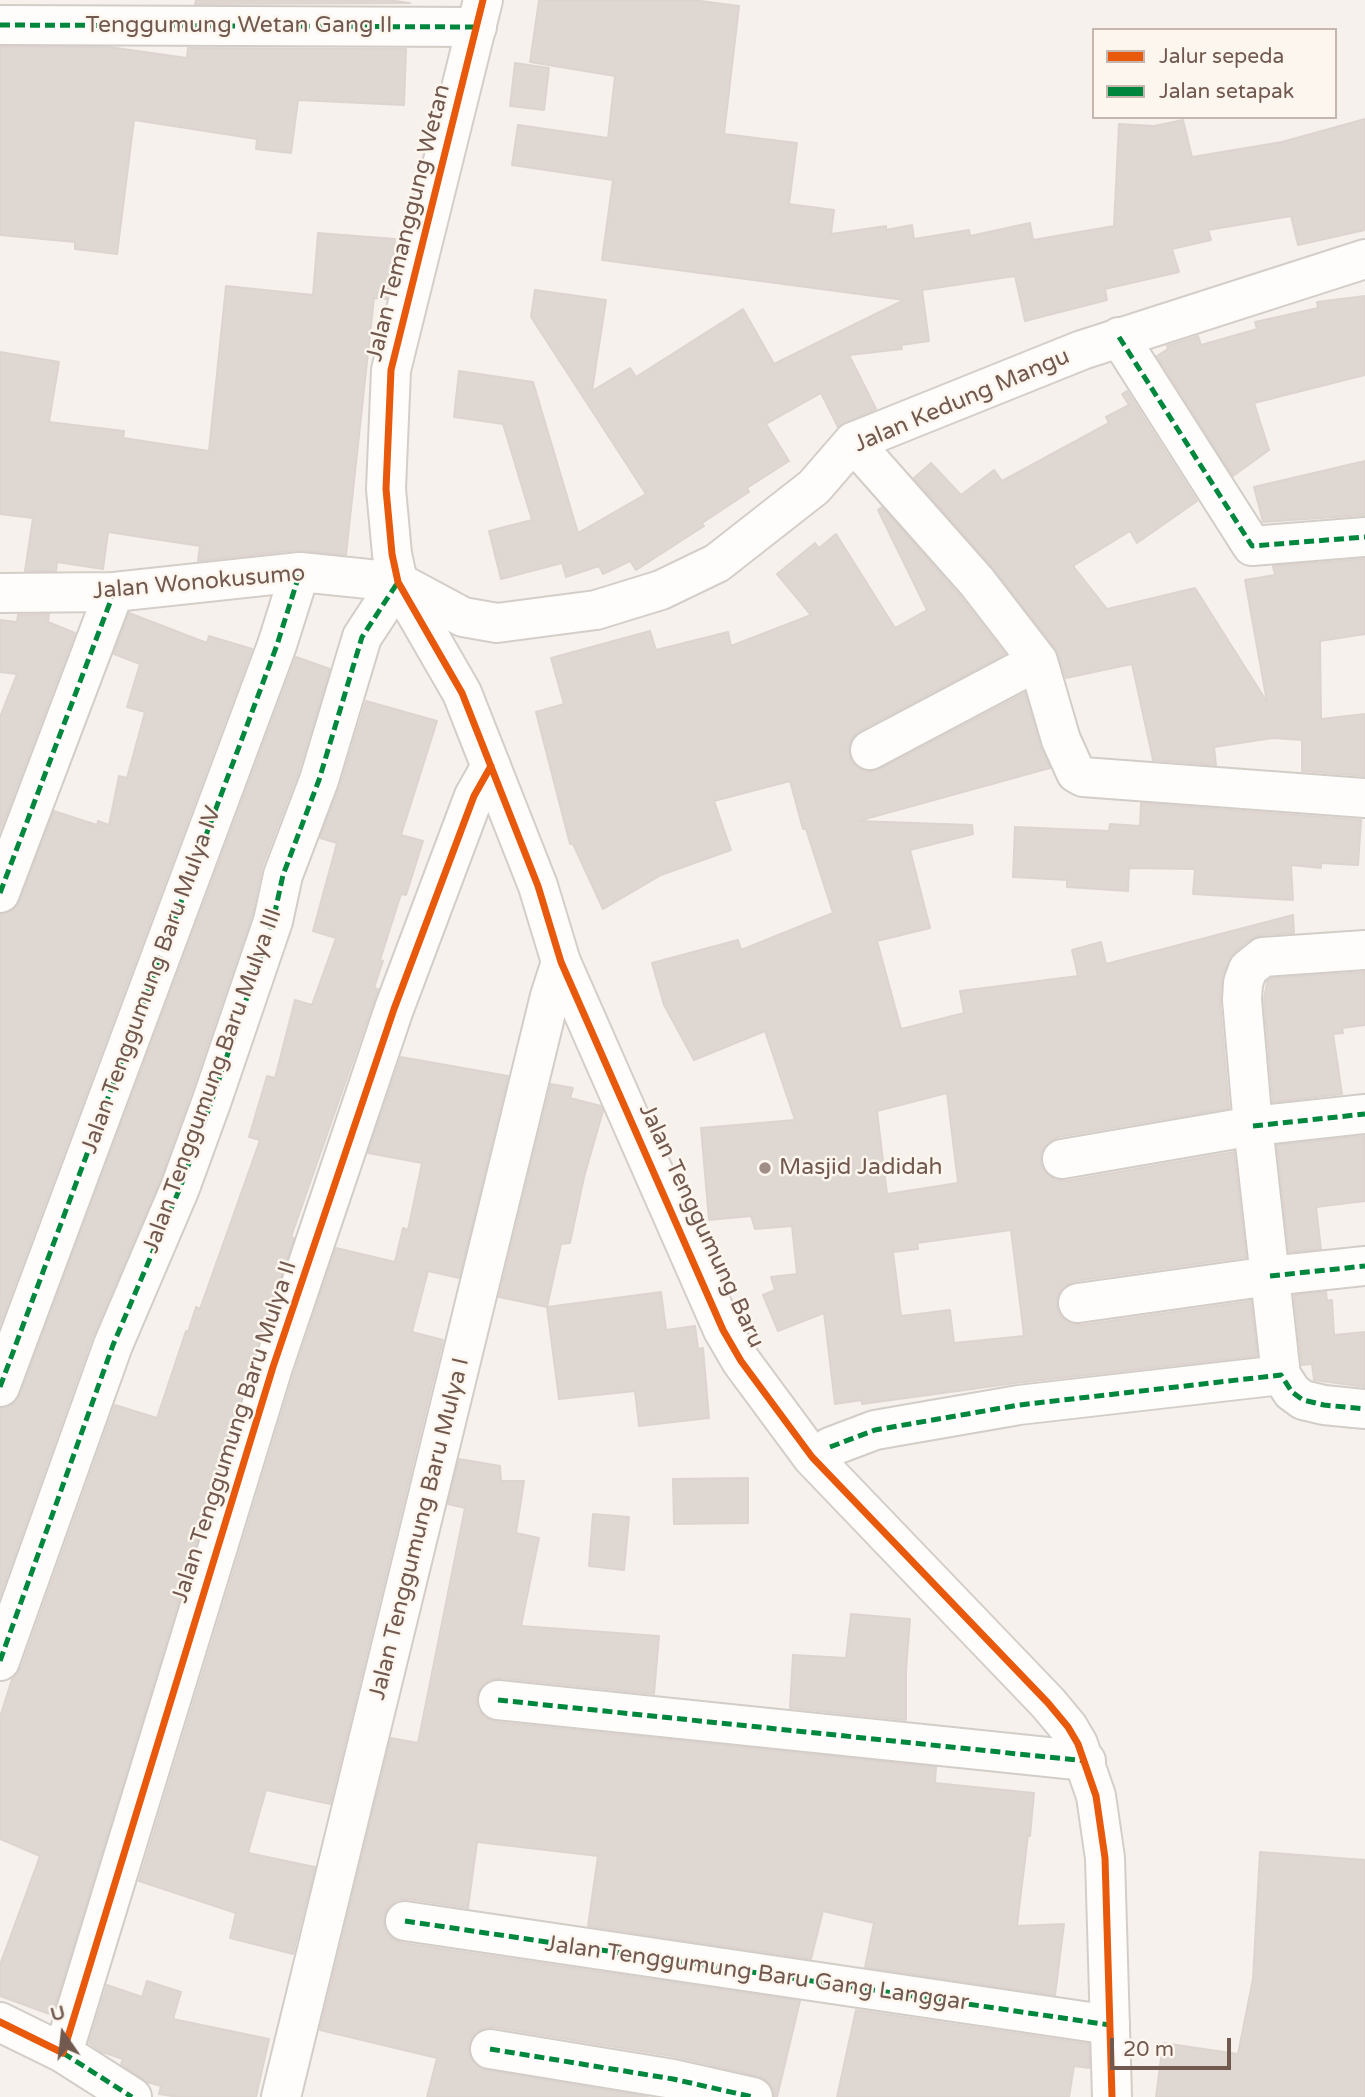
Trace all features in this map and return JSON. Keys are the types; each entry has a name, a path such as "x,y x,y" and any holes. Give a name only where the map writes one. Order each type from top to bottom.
{"street":[{"name":"Tenggumung Wetan Gang II","path":"0,25 480,13"},
{"name":"Jalan Temanggung Wetan","path":"398,582 392,554 386,489 391,370 480,13"},
{"name":"Jalan Kedung Mangu","path":"398,582 463,618 497,623 596,610 661,590 717,563 814,487 853,442 1082,350 1365,259"},
{"path":"1119,337 1252,546 1365,537"},
{"path":"853,442 977,582 1038,661 1068,758 1076,773 1083,777 1365,799"},
{"name":"Jalan Wonokusumo","path":"0,593 114,592 300,572 398,582"},
{"name":"Jalan Tenggumung Baru Mulya IV","path":"0,1387 272,658 300,572"},
{"name":"Jalan Tenggumung Baru","path":"398,582 462,693 538,886 561,962 723,1330 741,1361 812,1457 1048,1703 1068,1727 1086,1761 1101,1821 1105,1858 1112,2097"},
{"name":"Jalan Tenggumung Baru Mulya III","path":"0,1661 113,1345 180,1188 212,1100 274,921 283,875 319,780 362,637 398,582"},
{"path":"0,893 114,592"},
{"path":"870,750 1038,661"},
{"name":"Jalan Tenggumung Baru Mulya II","path":"63,2053 273,1367 394,1009 474,796 491,766"},
{"name":"Jalan Tenggumung Baru","path":"538,886 578,948 663,1132 750,1333 783,1387 831,1447 1051,1683 1088,1736 1101,1762 1123,1840 1126,1870 1131,2021 1127,2097"},
{"path":"1365,950 1273,954 1256,960 1248,969 1242,1000 1281,1375 1292,1392 1303,1401 1365,1409"},
{"name":"Jalan Tenggumung Baru Mulya I","path":"281,2097 550,996 561,962"},
{"path":"1062,1159 1254,1126 1365,1114"},
{"path":"1078,1303 1270,1276 1365,1266"},
{"path":"831,1447 875,1430 1019,1405 1281,1375"},
{"path":"498,1700 1086,1761"},
{"name":"Jalan Tenggumung Baru Gang Langgar","path":"405,1922 1110,2025"},
{"path":"0,2022 63,2053 132,2097"},
{"path":"490,2049 673,2079 752,2097"}],"building":[{"path":"196,0 387,0 410,3 195,4"},
{"path":"539,0 693,0 739,6 724,134 797,143 789,204 834,210 831,234 912,225 914,239 969,230 970,236 1030,223 1033,240 1114,226 1119,124 1154,126 1183,120 1192,157 1282,142 1365,119 1365,230 1298,245 1291,216 1208,230 1211,240 1172,249 1179,272 1105,289 1107,300 1025,321 1015,276 922,290 929,341 901,345 902,349 849,355 876,409 838,427 821,393 766,424 789,461 747,488 749,492 702,523 704,526 636,570 630,561 603,574 599,566 566,577 562,563 501,579 489,531 532,520 503,424 454,417 459,371 533,382 578,533 646,494 531,317 535,290 606,300 592,391 630,368 636,377 743,309 774,364 904,300 602,260 613,180 512,165 518,125 608,138 615,76 530,62"},
{"path":"0,47 109,47 187,58 188,48 406,49 404,105 298,100 291,153 256,149 257,139 134,120 117,254 75,249 75,242 0,235"},
{"path":"515,63 549,68 544,110 510,106"},
{"path":"318,233 395,239 392,276 386,299 374,298 346,555 298,550 198,561 200,546 108,532 103,569 57,562 56,571 25,571 33,518 0,514 0,352 59,362 49,422 124,431 123,438 209,451 226,286 313,295"},
{"path":"1365,296 1365,375 1254,403 1269,450 1233,476 1157,356 1168,349 1167,346 1198,336 1201,345 1257,329 1255,322 1318,308 1317,302"},
{"path":"1127,391 1197,501 1137,543 1130,531 1073,566 1107,609 1195,588 1267,702 1245,580 1275,575 1273,566 1365,559 1365,634 1320,641 1321,719 1365,714 1365,776 1302,771 1302,740 1273,738 1214,747 1216,765 1153,760 1132,664 1066,678 1055,648 993,568 914,478 931,463 961,495 994,470 1002,481 1109,423 1106,417 1129,405 1122,394"},
{"path":"1365,461 1365,515 1263,522 1254,487"},
{"path":"882,507 960,596 1005,654 859,731 852,738 848,749 851,761 858,768 869,772 880,769 1025,693 1040,746 1050,768 858,821 972,825 973,834 910,850 930,928 877,941 901,1029 964,1013 960,991 1078,976 1072,950 1101,942 1106,964 1293,915 1294,933 1262,935 1249,940 1234,952 1222,976 1220,1002 1229,1108 1058,1137 1048,1143 1041,1152 1040,1162 1046,1173 1055,1180 1066,1181 1234,1152 1246,1257 1075,1281 1064,1286 1058,1294 1056,1305 1061,1317 1070,1323 1081,1325 1251,1301 1257,1356 1016,1383 862,1404 862,1400 835,1404 824,1313 778,1331 763,1295 775,1290 771,1277 797,1274 792,1226 755,1229 751,1216 709,1220 701,1128 795,1120 765,1031 694,1060 664,1005 652,963 738,940 741,950 833,913 806,829 803,829 790,781 714,801 731,850 661,875 603,909 573,844 570,844 536,712 564,704 551,658 650,631 656,650 728,632 731,646 811,615 777,574 815,543 819,548 836,534 895,628 927,610 878,510","holes":["947,1093 958,1183 887,1194 877,1111","1011,1230 1024,1336 954,1343 950,1310 901,1316 893,1252 918,1249 917,1243"]},
{"path":"129,613 207,643 209,636 252,649 0,1324 0,914 13,910 20,901 54,811 97,825 98,821 109,825 119,776 127,778 145,712 127,707 140,664 114,654"},
{"path":"49,614 48,622 75,633 0,831 0,717 17,674 0,672 0,620 17,622 18,615"},
{"path":"296,657 330,669 298,773 262,867 252,915 160,1180 92,1338 0,1596 0,1408 13,1404 20,1395"},
{"path":"366,701 437,721 401,835 423,841 406,895 401,894 380,960 383,961 374,988 378,989 291,1237 294,1238 252,1361 52,2015 0,1996 0,1965 40,1856 0,1839 0,1717 12,1679 21,1668 115,1405 157,1418 186,1331 188,1332 196,1307 200,1309 260,1140 249,1137 267,1076 275,1078 295,1000 312,1005 336,938 313,931 337,843 320,838 340,786"},
{"path":"1141,803 1361,820 1358,865 1321,863 1321,868 1291,865 1293,900 1193,894 1195,869 1129,868 1128,891 1067,887 1067,880 1013,877 1015,827 1109,831 1110,824 1140,826"},
{"path":"1365,972 1365,1025 1342,1028 1343,1033 1333,1034 1342,1094 1273,1102 1264,1000 1267,982 1271,978"},
{"path":"401,1057 508,1076 459,1278 428,1271 412,1332 443,1340 330,1804 266,1790 248,1853 315,1867 293,1954 230,1938 236,1913 139,1881 294,1374 336,1248 395,1262 403,1228 408,1230 422,1163 368,1153"},
{"path":"551,1084 573,1088 570,1098 601,1106 603,1111 584,1177 570,1243 561,1244 547,1307 499,1297"},
{"path":"1364,1136 1365,1201 1316,1207 1321,1249 1289,1252 1277,1145"},
{"path":"661,1292 666,1330 695,1326 698,1349 703,1348 709,1418 639,1426 635,1391 559,1399 547,1307"},
{"path":"1326,1292 1327,1301 1332,1300 1334,1335 1365,1332 1365,1387 1314,1380 1312,1364 1302,1365 1294,1295"},
{"path":"459,1459 500,1466 501,1481 524,1481 516,1533 539,1538 521,1626 659,1636 654,1694 500,1678 488,1680 480,1688 476,1698 478,1710 485,1717 496,1722 936,1767 935,1783 1034,1793 1017,1926 1064,1924 1055,1995 865,1967 874,1923 823,1911 811,1959 588,1926 598,1856 477,1842 468,1908 408,1899 398,1900 388,1907 384,1917 384,1928 391,1938 402,1943 800,2001 777,2097 774,2097 774,2090 768,2081 758,2076 677,2057 493,2027 483,2028 474,2035 468,2046 470,2057 477,2066 486,2070 648,2097 427,2097 437,2058 320,2030 391,1738 418,1743 465,1508 448,1504"},
{"path":"748,1478 748,1523 674,1524 673,1479"},
{"path":"593,1514 629,1517 624,1570 589,1566"},
{"path":"851,1614 910,1619 906,1720 790,1708 793,1655 846,1658"},
{"path":"1260,1852 1365,1860 1365,2097 1156,2097 1163,2043 1238,2054 1253,1979"},
{"path":"147,1981 181,1992 173,2019 269,2039 256,2097 178,2097 159,2094 161,2086 147,2082 121,2064 123,2059 102,2052 89,2043 107,1985 142,1997"},
{"path":"856,2010 1089,2044 1089,2068 1074,2066 1069,2097 837,2097"}],"marked path":[{"path":"0,25 477,27"},
{"path":"1119,337 1252,546 1365,537"},
{"path":"0,1387 277,645 300,572"},
{"path":"0,1661 113,1345 180,1188 212,1100 273,921 283,875 319,780 362,637 398,582"},
{"path":"0,893 114,592"},
{"path":"1253,1126 1365,1114"},
{"path":"1270,1276 1365,1266"},
{"path":"830,1447 875,1430 1019,1405 1281,1375 1292,1392 1303,1400 1365,1409"},
{"path":"498,1700 1086,1761"},
{"path":"405,1921 1110,2025"},
{"path":"490,2049 673,2079 753,2097"},
{"path":"63,2053 132,2097"}],"cycle path":[{"path":"483,0 391,370 386,489 392,554 398,582 462,693 538,886 561,962 723,1330 741,1361 812,1457 1048,1703 1078,1744 1096,1796 1105,1858 1112,2097"},
{"path":"0,2022 63,2053 273,1367 394,1009 474,796 491,766"}],"place":[{"name":"Masjid Jadidah","path":"765,1168"}]}
